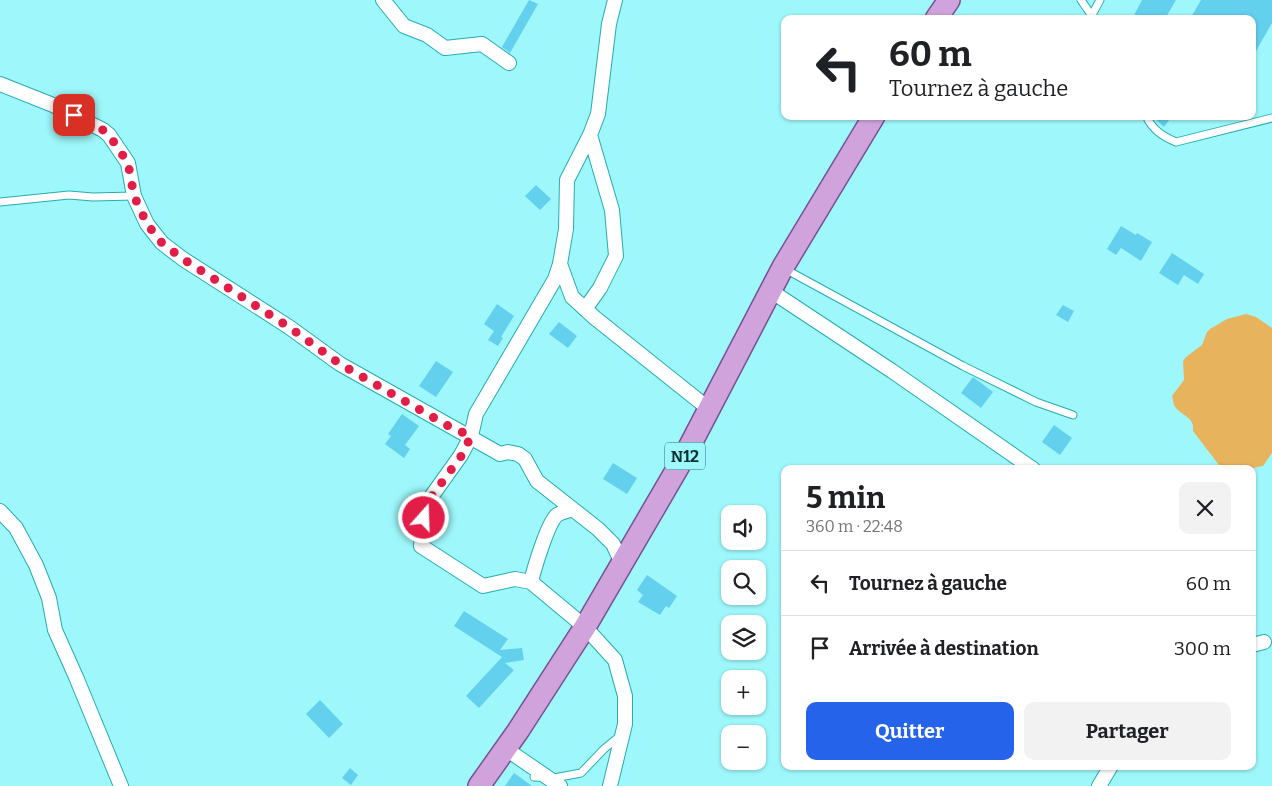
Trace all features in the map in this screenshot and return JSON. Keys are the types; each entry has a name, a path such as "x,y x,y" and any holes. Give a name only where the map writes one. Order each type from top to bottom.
{"main road":[{"path":"939,15 949,0"},
{"name":"N12","path":"479,786 506,749 585,627 684,457 783,267 872,120"}],"street":[{"path":"383,0 404,26 427,36 445,48 482,44 509,63"},
{"path":"610,786 625,724 625,696 615,660 585,627 531,582 515,579 483,586 421,546 426,504 462,455 471,436 476,414 555,279 560,264 566,229 567,180 590,135 598,114 609,24 615,0"},
{"path":"0,84 74,115 109,135 128,163 134,196 147,224 162,243 183,259 289,327 340,364 500,454 508,452 518,454 524,459 537,481 598,529 613,544 622,563"},
{"path":"585,308 600,288 616,256 612,210 590,135"},
{"path":"560,264 572,297 709,409"},
{"path":"771,291 1027,465"},
{"path":"531,582 534,568 552,522 557,515 572,509"},
{"path":"0,511 16,528 36,565 49,598 55,630 121,786"},
{"path":"1256,641 1264,642 1256,644"},
{"path":"506,749 541,777 560,786"},
{"path":"1099,786 1109,770"}],"lane":[{"path":"1081,0 1092,15"},
{"path":"1094,15 1100,0"},
{"path":"1148,120 1161,136 1176,142 1272,118"},
{"path":"0,202 69,195 93,197 134,196"},
{"path":"783,267 963,366 1036,402 1073,415"},
{"path":"541,777 554,778 581,773 604,749 622,734"}],"shaded area":[{"path":"1246,314 1256,317 1272,328 1272,453 1263,466 1219,465 1193,431 1192,422 1174,405 1172,396 1184,380 1183,361 1202,345 1210,329 1227,319"}],"building":[{"path":"529,0 538,4 510,53 502,47"},
{"path":"1142,0 1176,0 1167,15 1134,15"},
{"path":"1201,0 1272,0 1272,23 1256,51 1256,15 1192,15"},
{"path":"1156,120 1169,120 1164,127"},
{"path":"536,185 551,199 540,210 525,196"},
{"path":"1121,226 1152,242 1141,261 1121,248 1116,255 1107,249"},
{"path":"1172,253 1204,274 1198,284 1184,275 1178,285 1159,273"},
{"path":"497,304 514,316 501,337 503,338 498,346 488,340 494,331 484,324"},
{"path":"1063,305 1074,311 1068,322 1056,315"},
{"path":"559,322 577,336 568,348 549,334"},
{"path":"436,361 453,372 436,397 419,386"},
{"path":"973,377 993,392 981,408 961,393"},
{"path":"402,414 419,426 405,445 410,449 404,458 385,444 391,436 388,434"},
{"path":"1054,425 1072,438 1060,455 1042,442"},
{"path":"613,463 637,478 627,494 603,479"},
{"path":"647,575 677,596 669,608 666,606 660,615 638,602 643,595 637,590"},
{"path":"464,611 508,639 500,650 522,648 524,660 505,663 514,670 479,708 466,696 502,657 454,626"},
{"path":"320,700 343,724 329,738 306,714"},
{"path":"350,768 358,775 351,785 342,778"},
{"path":"514,773 532,786 505,786"}],"route":[{"path":"74,115 109,135 128,163 134,196 147,224 162,243 183,259 289,327 340,364 450,427 471,436 462,455 426,504 424,518"}]}
